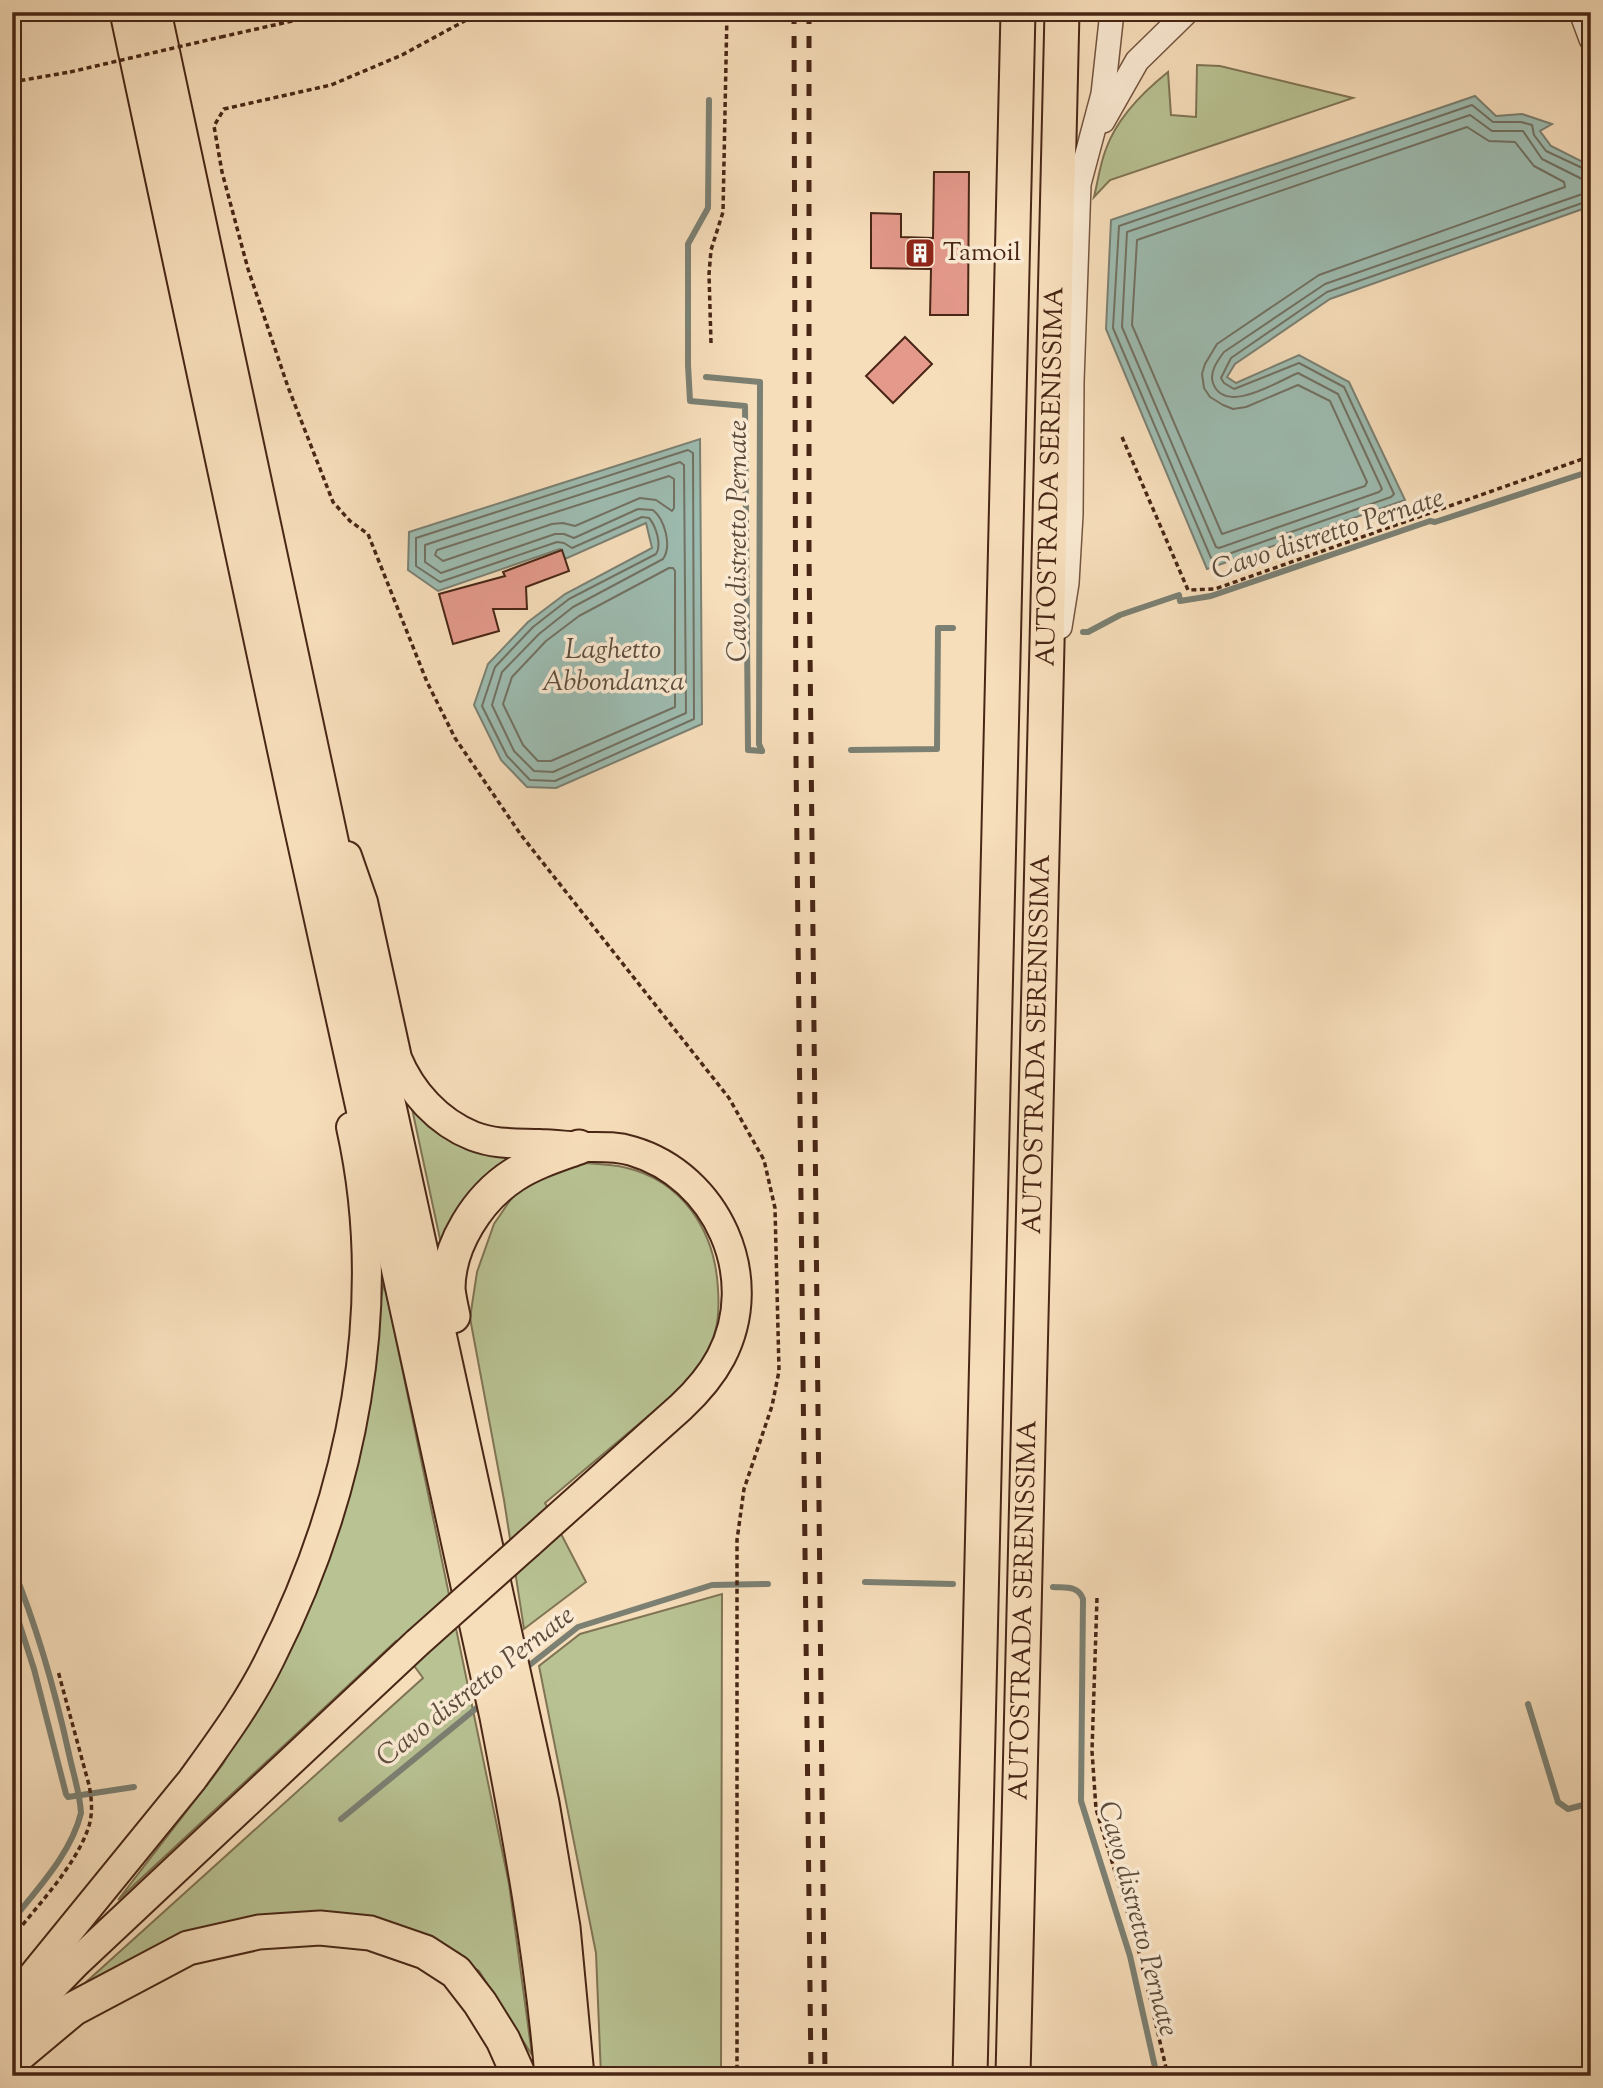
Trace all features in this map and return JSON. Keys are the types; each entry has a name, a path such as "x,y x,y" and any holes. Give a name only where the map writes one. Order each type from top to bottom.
{"highway":[{"path":"127,12 297,808 503,1686 542,1803 563,1927 578,2076"},
{"path":"154,12 347,915 486,1543"},
{"name":"AUTOSTRADA SERENISSIMA","path":"970,2076 1018,12"},
{"name":"AUTOSTRADA SERENISSIMA","path":"1013,2076 1062,12"},
{"path":"552,2076 546,2007 486,1543 479,1441 448,1290 450,1268 468,1225 481,1204 515,1175 542,1160 579,1147"},
{"path":"12,2060 73,2009 188,1948 259,1932 320,1927 370,1933 425,1952 456,1972 480,2003 503,2040 519,2076"}],"main road":[{"path":"12,2035 38,2002 77,1962 417,1643 698,1390 722,1355 734,1316 735,1270 731,1251 722,1226 710,1206 691,1185 650,1157 618,1147 509,1144 482,1139 447,1121 413,1088 397,1058 363,902 318,774"},
{"path":"12,2001 192,1780 239,1714 289,1619 329,1515 342,1465 359,1387 364,1331 367,1280 364,1200 356,1148 305,915 297,808"}],"street":[{"path":"1046,702 1067,583 1071,514 1076,226 1081,173 1102,94 1112,12"},
{"path":"1089,145 1138,61 1187,12"},
{"path":"1581,12 1591,39"}],"path":[{"path":"12,82 70,72 332,12"},
{"path":"481,12 402,55 331,85 224,109 214,126 222,172 253,282 288,387 332,502 368,534 427,682 455,738 521,835 687,1043"},
{"path":"711,343 711,250 723,212 727,12"},
{"path":"1122,437 1188,590 1214,589 1591,456"},
{"path":"737,1577 737,2076"},
{"path":"1097,1598 1092,1751 1096,1809 1137,1944 1168,2076"},
{"path":"12,1938 75,1857 89,1828 92,1802 89,1786 58,1671"}],"green space":[{"path":"1197,65 1220,66 1353,98 1110,180 1094,197 1104,155 1117,127 1140,97 1168,72 1171,115 1196,117"},
{"path":"411,1104 522,1156 443,1253"},
{"path":"585,1163 618,1166 644,1174 663,1183 692,1211 710,1247 716,1268 719,1300 717,1321 710,1345 691,1380 545,1503 586,1582 524,1629 504,1500 470,1318 477,1272 494,1224 522,1183"},
{"path":"384,1281 509,1884 532,2055 479,1971 419,1933 335,1913 246,1920 64,2002 423,1678 396,1641 118,1900 223,1764 314,1596 351,1484"},
{"path":"722,1594 721,2076 601,2076 596,1953 539,1666 580,1634"}],"water":[{"path":"1475,96 1496,116 1522,114 1552,124 1540,131 1551,146 1591,166 1591,206 1330,299 1235,364 1227,377 1236,383 1299,355 1349,382 1405,500 1207,569 1106,329 1111,220"},
{"name":"Laghetto Abbondanza","path":"700,439 702,724 556,788 527,787 501,760 474,705 488,664 528,622 565,594 652,548 646,523 565,559 560,549 438,591 408,570 409,532"}],"building":[{"name":"Tamoil","path":"934,172 969,172 968,315 930,315 931,269 871,268 871,213 901,214 901,237 933,238"},
{"path":"905,337 932,364 893,403 866,376"},
{"path":"562,550 569,571 526,587 527,609 493,609 499,631 453,644 439,594 505,576 503,572"}],"waterway":[{"path":"709,100 708,208 688,244 690,401 745,406 748,750 762,751"},
{"name":"Cavo distretto Pernate","path":"706,377 760,382 759,744 762,751"},
{"name":"Cavo distretto Pernate","path":"1083,632 1120,615 1179,595 1180,601 1211,596 1430,521 1435,522 1591,471"},
{"name":"Cavo distretto Pernate","path":"851,750 937,749 938,628 953,628"},
{"name":"Cavo distretto Pernate","path":"12,1566 51,1682 81,1813 70,1843 12,1921"},
{"name":"Cavo distretto Pernate","path":"865,1582 953,1584"},
{"name":"Cavo distretto Pernate","path":"522,1671 578,1627 712,1585 768,1584"},
{"name":"Cavo distretto Pernate","path":"1053,1587 1074,1589 1083,1599 1081,1801 1130,1956 1157,2076"},
{"name":"Cavo distretto Pernate","path":"12,1601 34,1669 66,1794 68,1797 134,1787"},
{"name":"Cavo distretto Pernate","path":"341,1819 484,1702"},
{"name":"Cavo distretto Pernate","path":"1528,1704 1558,1802 1568,1809 1591,1803"}],"railway":[{"path":"794,12 796,759 811,2076"},
{"path":"809,12 809,555 825,2076"}],"place":[{"name":"Tamoil","path":"920,253"}]}
